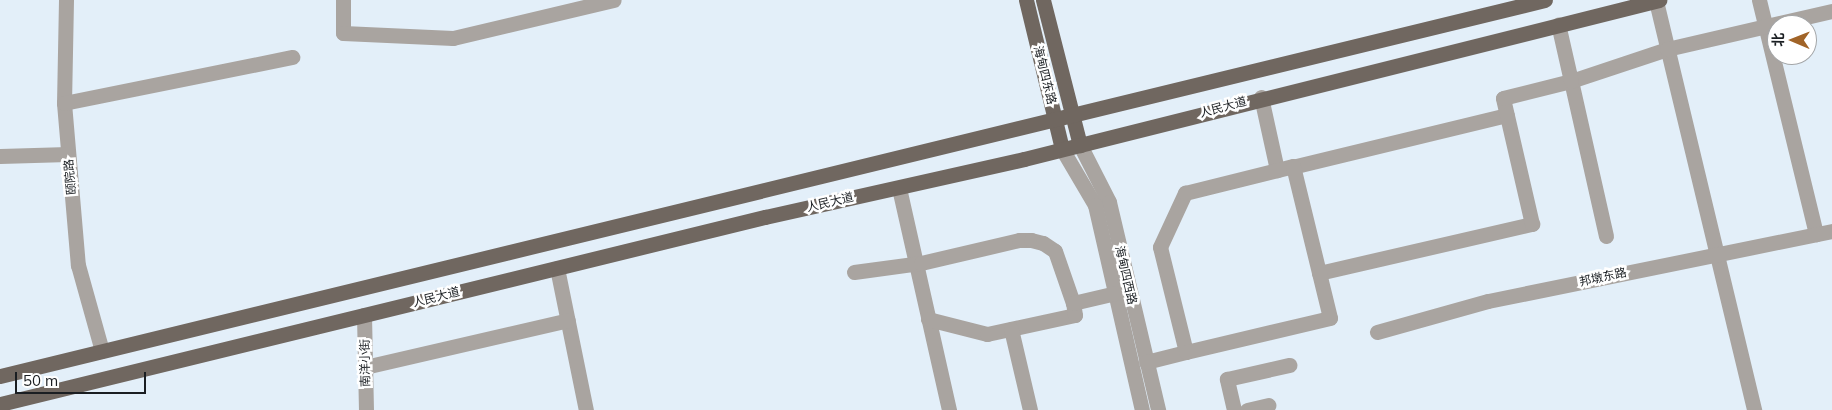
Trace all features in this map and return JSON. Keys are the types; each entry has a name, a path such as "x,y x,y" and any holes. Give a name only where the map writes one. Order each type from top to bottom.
{"main road":[{"name":"海甸四东路","path":"1026,0 1056,118 1062,150"},
{"name":"海甸四东路","path":"1043,0 1080,145"},
{"path":"0,376 1072,113 1110,107 1504,5 1545,0"},
{"name":"人民大道","path":"0,404 557,268 1062,150 1262,97 1658,0"}],"street":[{"name":"颐院路","path":"66,0 64,103 78,265 102,351"},
{"path":"343,0 343,33 453,38 614,0"},
{"path":"1658,0 1667,49 1754,410"},
{"path":"1759,0 1816,234"},
{"path":"1319,273 1532,224 1503,98 1571,81 1667,49 1832,11"},
{"path":"1558,24 1606,236"},
{"path":"64,103 292,57"},
{"path":"1146,362 1330,318 1319,273 1262,97"},
{"path":"1186,352 1160,247 1185,193 1507,115"},
{"name":"海甸四西路","path":"1080,145 1109,202 1158,410"},
{"name":"海甸四西路","path":"1062,150 1095,205 1142,410"},
{"path":"0,156 68,154"},
{"path":"898,188 949,410"},
{"name":"邦墩东路","path":"1377,332 1488,301 1832,231"},
{"path":"854,272 916,264 1019,240 1043,243 1055,251 1075,316 987,334 928,319"},
{"path":"557,268 586,410"},
{"path":"1072,303 1116,293"},
{"name":"南洋小街","path":"364,315 366,410"},
{"path":"365,367 568,320"},
{"path":"1011,329 1030,410"},
{"path":"1234,410 1227,379 1289,365"},
{"path":"1247,410 1268,403"}]}
